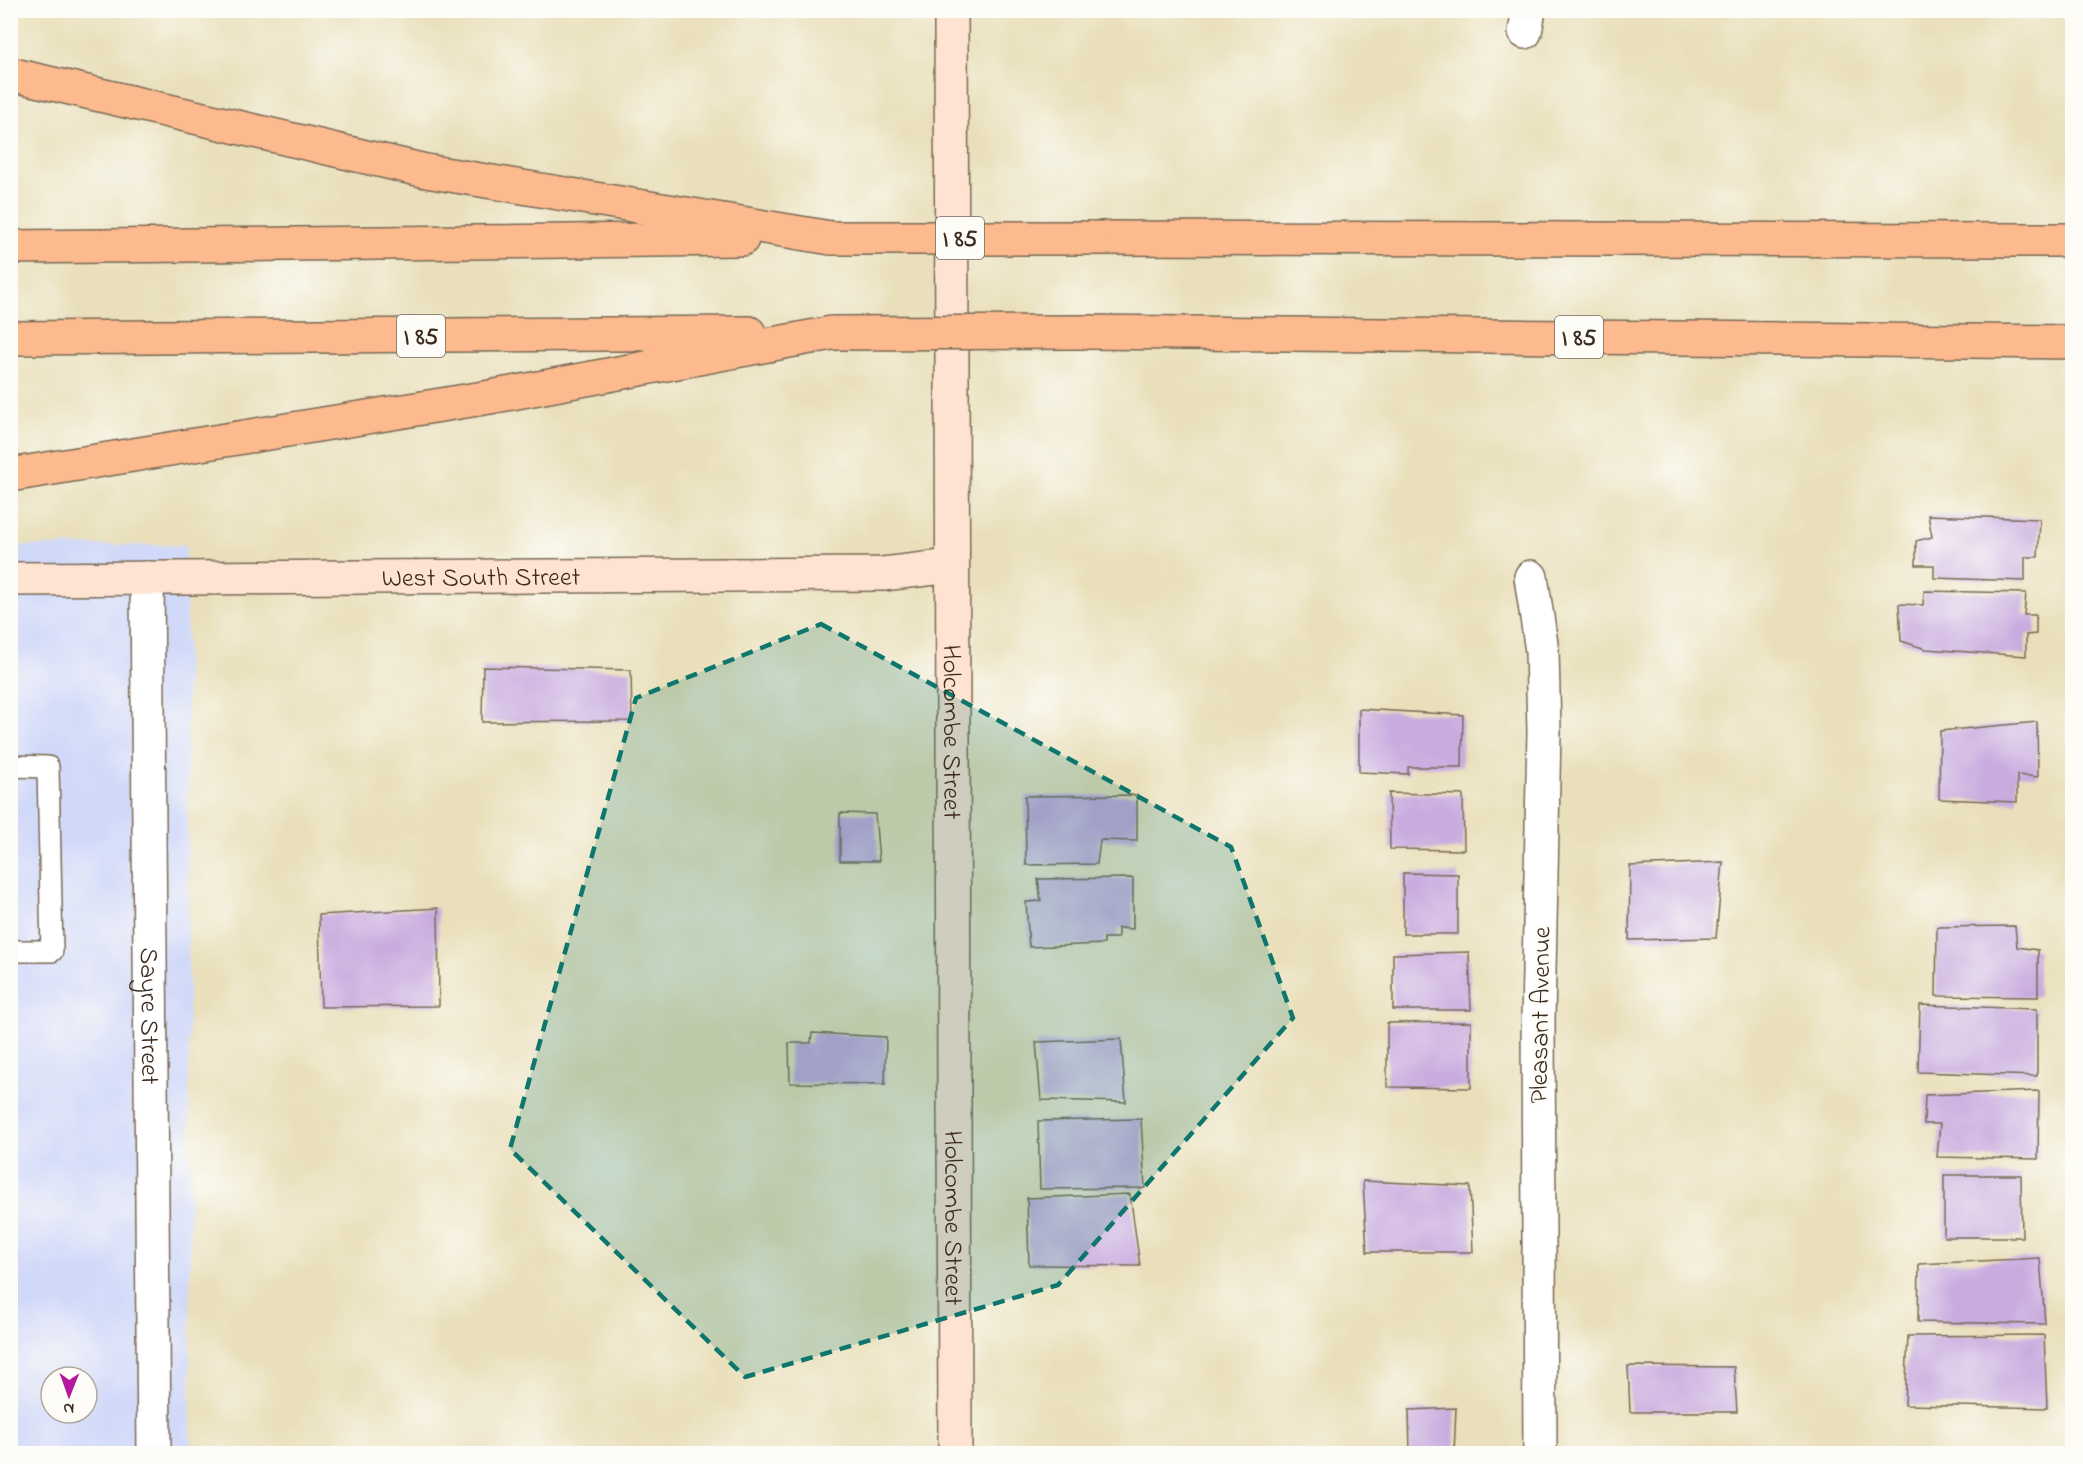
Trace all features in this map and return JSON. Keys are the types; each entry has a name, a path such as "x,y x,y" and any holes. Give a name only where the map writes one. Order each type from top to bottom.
{"highway":[{"path":"10,74 426,171 831,238"},
{"name":"I 85","path":"10,247 831,238 2073,240"},
{"name":"I 85","path":"10,338 1085,332 2073,342"},
{"path":"10,475 490,397 832,333"}],"street":[{"name":"Holcombe Street","path":"951,10 956,1454"},
{"name":"West South Street","path":"10,579 883,574 952,566"},
{"name":"Pleasant Avenue","path":"1531,577 1542,651 1544,731 1538,1020 1540,1454"},
{"name":"Sayre Street","path":"147,578 154,1454"}],"lane":[{"path":"10,766 48,767 51,951 10,951"}],"highlighted area":[{"path":"821,624 1231,847 1293,1018 1058,1285 745,1377 510,1149 636,698"}],"shaded area":[{"path":"186,545 191,1453 11,1453 10,546"}],"building":[{"path":"1928,515 2040,519 2038,557 2025,557 2025,581 1934,578 1934,565 1916,565 1916,541 1932,537"},
{"path":"1924,591 2026,593 2024,615 2036,615 2036,634 2026,635 2026,656 1926,649 1901,641 1899,604 1923,605"},
{"path":"483,667 631,670 632,721 482,722"},
{"path":"1359,709 1463,715 1462,767 1408,767 1408,774 1359,772"},
{"path":"2037,722 2038,777 2017,775 2017,802 1939,799 1940,731"},
{"path":"1389,793 1463,795 1464,850 1390,849"},
{"path":"1137,795 1137,841 1100,840 1097,864 1026,865 1025,796"},
{"path":"840,813 875,814 879,861 840,861"},
{"path":"1723,862 1716,938 1629,940 1630,866"},
{"path":"1403,873 1458,874 1458,934 1403,934"},
{"path":"1133,878 1133,929 1118,928 1118,938 1104,938 1104,944 1029,947 1026,902 1041,901 1038,879"},
{"path":"438,908 439,1006 321,1007 319,915"},
{"path":"2015,926 2017,947 2038,950 2038,997 1936,996 1937,927"},
{"path":"1469,952 1471,1010 1393,1010 1393,954"},
{"path":"1920,1005 2037,1009 2037,1076 1918,1072"},
{"path":"1471,1022 1471,1088 1387,1087 1387,1023"},
{"path":"812,1033 886,1037 885,1084 790,1083 789,1043 811,1043"},
{"path":"1121,1039 1126,1102 1041,1100 1036,1042"},
{"path":"2039,1091 2038,1159 1937,1157 1940,1124 1924,1124 1925,1095"},
{"path":"1141,1119 1145,1188 1040,1189 1038,1121"},
{"path":"1944,1175 2021,1175 2022,1237 1944,1237"},
{"path":"1363,1181 1470,1186 1473,1252 1367,1252"},
{"path":"1130,1194 1140,1266 1029,1265 1027,1198"},
{"path":"2040,1258 2045,1324 1918,1322 1919,1264"},
{"path":"2044,1335 2047,1408 1905,1405 1908,1336"},
{"path":"1628,1366 1734,1367 1737,1412 1630,1412"},
{"path":"1456,1408 1454,1454 1410,1454 1409,1410"}]}
